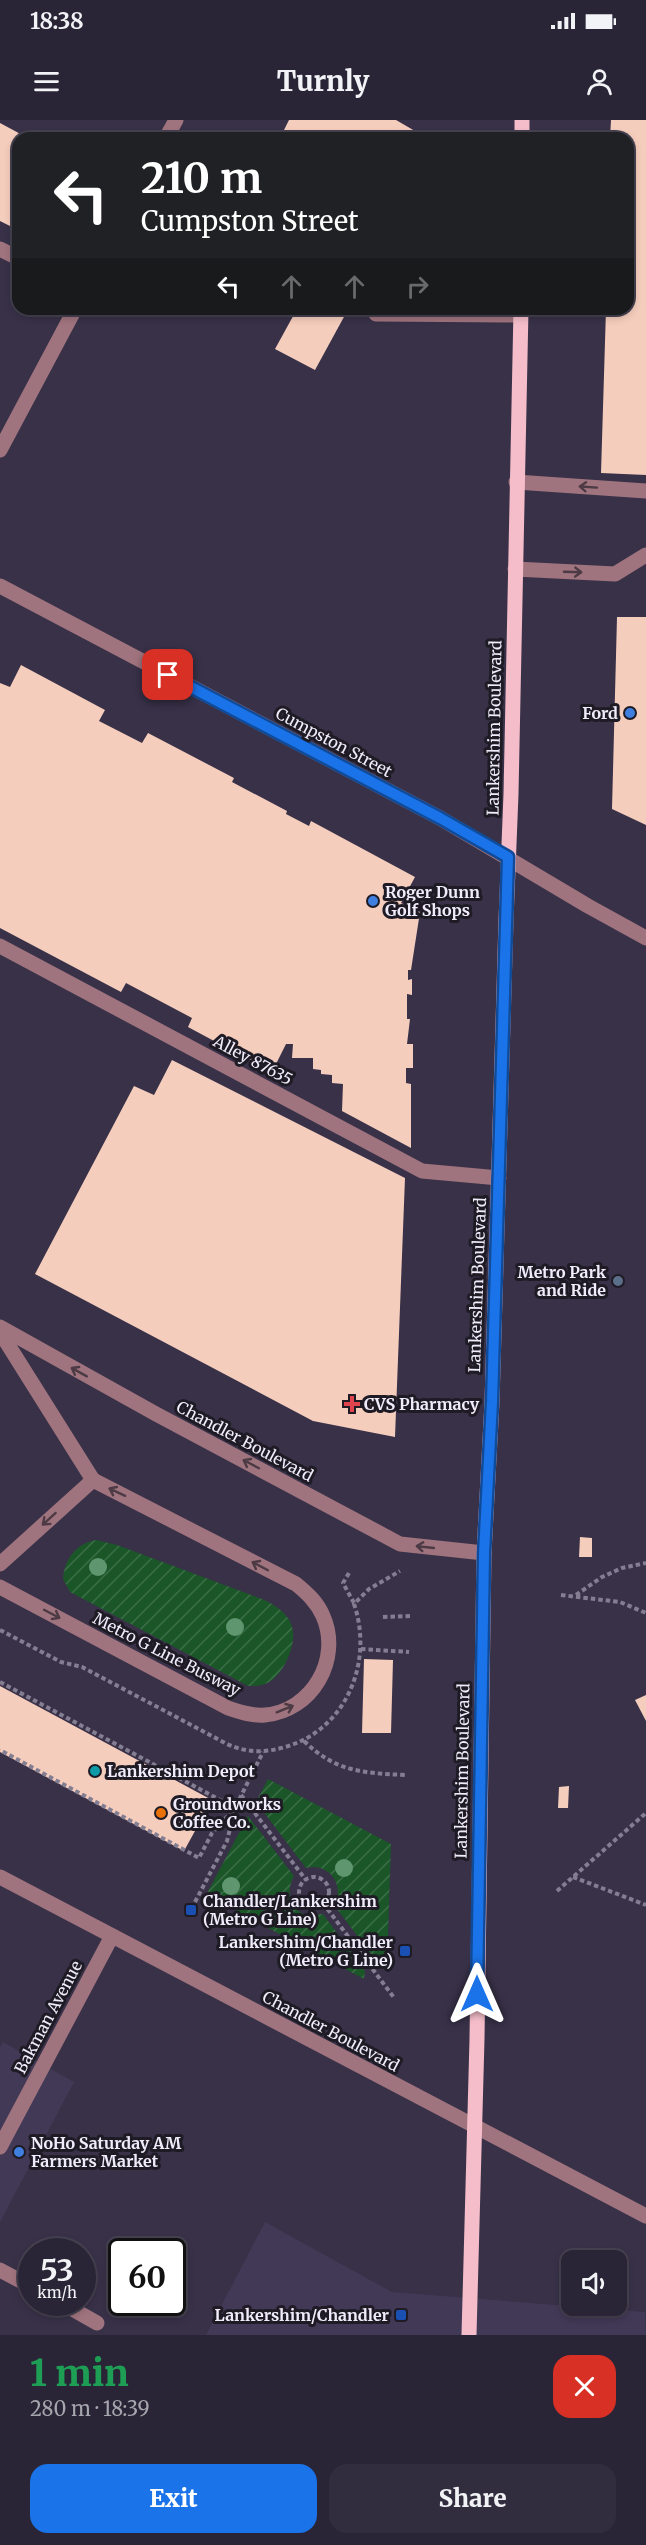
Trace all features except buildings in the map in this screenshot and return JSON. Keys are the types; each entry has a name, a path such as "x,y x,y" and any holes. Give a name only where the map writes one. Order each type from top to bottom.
{"main road":[{"name":"Lankershim Boulevard","path":"469,2335 484,1553 492,1402 508,857 512,794 516,482 521,315"}],"street":[{"path":"0,450 72,315"},
{"path":"516,482 646,491"},
{"path":"515,569 615,574 646,555"},
{"name":"Cumpston Street","path":"0,586 440,818 646,938"},
{"name":"Alley 87635","path":"0,946 422,1171 499,1178"},
{"name":"Chandler Boulevard","path":"0,1327 156,1414 400,1544 484,1553"},
{"path":"0,1332 93,1480 0,1564"},
{"name":"Metro G Line Busway","path":"0,1587 228,1708 246,1714 265,1715 283,1711 300,1702 318,1681 329,1654 329,1635 323,1615 311,1597 296,1584 142,1503 93,1480"},
{"name":"Chandler Boulevard","path":"0,1877 646,2216"},
{"name":"Bakman Avenue","path":"0,2147 112,1936"},
{"path":"0,2270 18,2280"},
{"path":"85,2316 97,2323"}],"path":[{"path":"576,1595 602,1576 622,1568 646,1563"},
{"path":"348,1573 343,1583 354,1604"},
{"path":"561,1595 620,1602 646,1612"},
{"path":"383,1617 411,1616"},
{"path":"361,1648 409,1652"},
{"path":"0,1682 235,1808"},
{"path":"304,1741 333,1764 356,1772 405,1775"},
{"path":"0,1750 199,1858 212,1833 235,1808"},
{"path":"195,1902 227,1841 235,1808 263,1752"},
{"path":"241,1795 306,1880"},
{"path":"557,1891 646,1813"},
{"path":"573,1876 646,1905"},
{"path":"318,1877 326,1883 328,1891 323,1903 310,1906 302,1900 300,1887 306,1880 318,1877"},
{"path":"323,1903 395,1999"}],"shaded area":[{"name":"NoHo Saturday AM Farmers Market","path":"3,2042 74,2082 0,2222 0,2047"},
{"path":"265,2222 392,2292 561,2305 561,2316 627,2316 627,2311 645,2312 646,2335 206,2335"}],"green space":[{"path":"96,1540 117,1545 273,1605 288,1618 292,1625 293,1643 282,1670 266,1684 248,1686 70,1592 63,1579 69,1559 77,1548"},
{"path":"268,1779 391,1844 387,1966 377,1962 334,1905 338,1890 333,1877 321,1868 306,1868 256,1802"},
{"path":"248,1816 294,1876 290,1887 292,1904 306,1915 323,1914 365,1971 364,1979 206,1895"}],"place":[{"name":"Ford","path":"630,713"},
{"name":"Roger Dunn Golf Shops","path":"373,901"},
{"name":"Metro Park and Ride","path":"618,1281"},
{"name":"CVS Pharmacy","path":"352,1404"},
{"name":"Lankershim Depot","path":"95,1771"},
{"name":"Groundworks Coffee Co.","path":"161,1813"},
{"name":"Chandler/Lankershim (Metro G Line)","path":"191,1910"},
{"name":"Lankershim/Chandler (Metro G Line)","path":"405,1951"},
{"name":"NoHo Saturday AM Farmers Market","path":"19,2152"},
{"name":"Lankershim/Chandler","path":"401,2315"}],"route":[{"path":"168,675 440,818 508,857 492,1402 484,1553 477,1994"}]}
